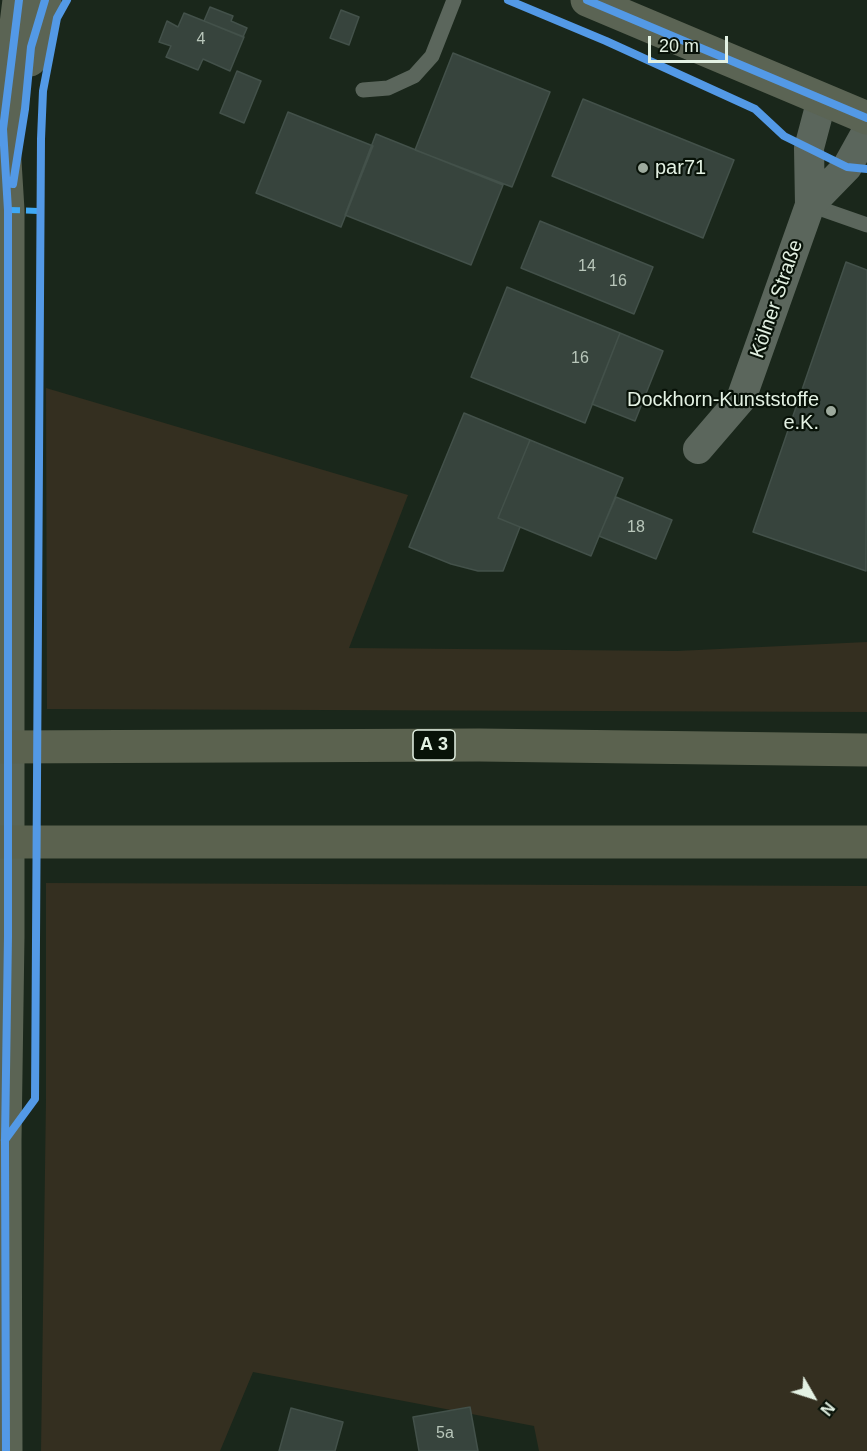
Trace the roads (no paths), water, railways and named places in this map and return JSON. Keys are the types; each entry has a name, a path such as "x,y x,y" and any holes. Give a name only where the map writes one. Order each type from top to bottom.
{"highway":[{"name":"A 3","path":"0,747 479,745 867,750"},
{"path":"0,842 867,842"}],"main road":[{"path":"6,1451 2,1140 8,936 3,129 19,0"},
{"path":"4,210 25,109 31,48 45,0"},
{"path":"587,0 867,118"}],"street":[{"name":"Kölner Straße","path":"698,449 741,399 810,205 809,148 822,99"},
{"name":"Kölner Straße","path":"810,205 847,167 867,131"}],"lane":[{"path":"363,90 388,88 414,76 432,56 454,0"},
{"path":"810,205 867,225"}],"place":[{"name":"par71","path":"643,168"},
{"name":"Dockhorn-Kunststoffe e.K.","path":"831,411"}]}
